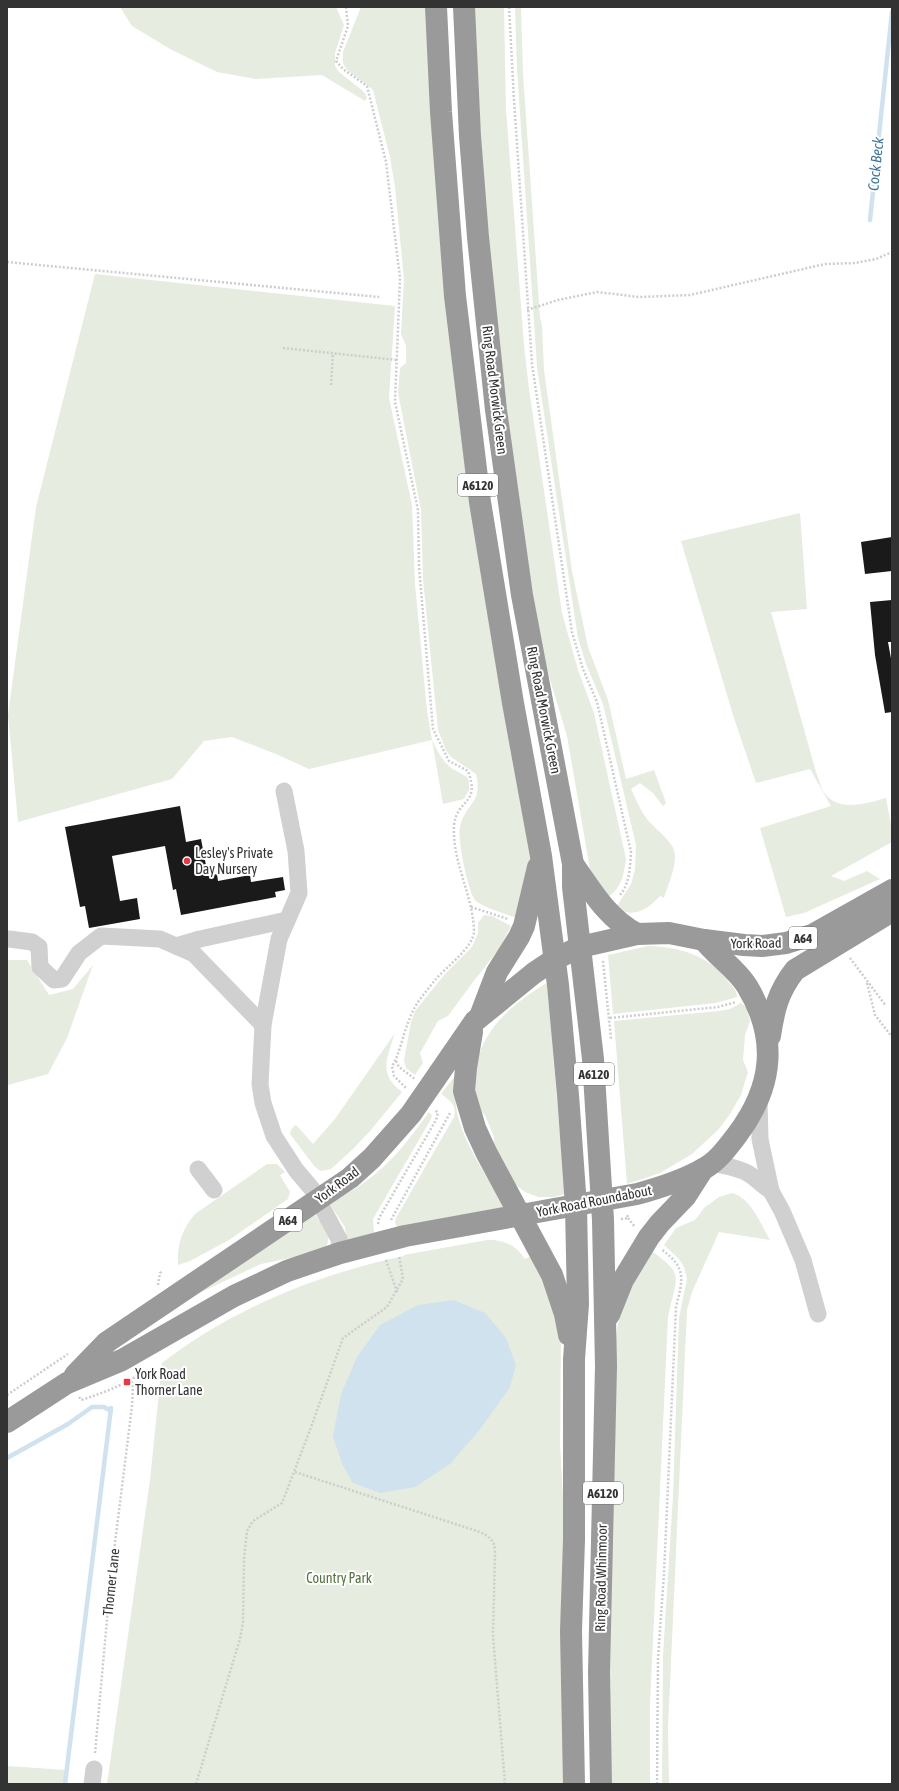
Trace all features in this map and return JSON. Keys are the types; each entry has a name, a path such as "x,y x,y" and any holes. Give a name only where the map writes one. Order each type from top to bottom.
{"highway":[{"name":"Ring Road Morwick Green","path":"436,7 441,112 455,296 479,494 513,702 541,856 555,959"},
{"name":"Ring Road Morwick Green","path":"464,7 470,136 478,237 496,410 522,595 573,864 580,947"},
{"name":"Ring Road Morwick Green","path":"478,1017 497,972 519,937 524,926 541,856"},
{"name":"Ring Road Morwick Green","path":"573,864 605,909 622,925 637,934"},
{"name":"York Road","path":"704,940 738,945 762,946 799,940 812,935 892,890"},
{"name":"A64","path":"768,1048 774,1007 784,983 795,970 816,955 892,911"},
{"path":"478,1017 534,972 555,959 580,947 637,934 669,933 704,940"},
{"name":"York Road Roundabout","path":"478,1017 468,1052 464,1092 479,1138 520,1215 603,1202 659,1188 707,1166 723,1152 742,1129 759,1100 767,1072 768,1048 763,1022 746,985 732,968 714,953 704,940"},
{"name":"A6120","path":"580,947 592,1059 603,1202"},
{"name":"A6120","path":"555,959 568,1095 576,1206"},
{"name":"York Road","path":"67,1383 107,1342 350,1178 372,1158 401,1126 478,1017"},
{"name":"Ring Road Whinmoor","path":"605,1325 623,1280 649,1237 685,1197 707,1166"},
{"name":"Ring Road Whinmoor","path":"601,1784 599,1672 606,1366 603,1202"},
{"name":"Ring Road Whinmoor","path":"574,1784 571,1631 574,1540 574,1359 578,1304 576,1206"},
{"name":"York Road","path":"7,1422 67,1383 122,1360 234,1296 287,1271 340,1252 388,1240 520,1215"},
{"name":"Ring Road Whinmoor","path":"520,1215 552,1275 565,1314 574,1359"}],"street":[{"path":"284,791 296,851 299,893 279,939 263,1025 260,1084 263,1102 274,1136 296,1170 312,1189 339,1239 340,1252"},
{"path":"176,946 200,939 287,920"},
{"path":"9,939 32,942 39,947 40,967 54,980 62,979 79,953 101,936 160,939 194,954 263,1025"},
{"path":"759,1100 760,1139 771,1191 782,1211 803,1260 818,1314"},
{"path":"707,1166 746,1172 771,1191"},
{"path":"198,1169 214,1190"}],"path":[{"path":"346,7 348,26 336,61 343,69 367,86 386,162 400,278 395,402 418,510 419,568 433,729 449,762 468,772 473,784 471,796 458,811 454,825 456,854 471,907 474,932 472,940 439,976 416,1005 399,1046 396,1061 392,1066 394,1076 400,1084 425,1094"},
{"path":"509,7 527,310 532,364 572,632 583,669 597,702 631,852 629,876 623,892 617,898"},
{"path":"527,310 558,300 597,292 639,297 690,295 825,264 856,263 876,259 892,252"},
{"path":"7,262 379,297"},
{"path":"284,348 397,360"},
{"path":"331,386 333,353"},
{"path":"471,907 511,920"},
{"path":"839,943 886,1006"},
{"path":"867,981 875,1014 892,1037"},
{"path":"610,1018 718,1007 738,1001"},
{"path":"196,1784 240,1639 243,1622 247,1531 252,1521 282,1503 295,1472 342,1338 387,1307 397,1292 403,1279 388,1240 378,1225 379,1218 438,1117 438,1113 425,1094 399,1067 396,1061"},
{"path":"397,1292 388,1240 391,1219 450,1115 450,1111"},
{"path":"657,1784 658,1658 664,1574 676,1307 682,1281 681,1272 678,1266"},
{"name":"Thorner Lane","path":"93,1777 111,1575 132,1406 133,1387 131,1380"},
{"path":"295,1472 480,1532 492,1540 495,1545 493,1636 505,1784"}],"green space":[{"path":"120,7 336,7 344,25 335,53 335,66 339,72 363,91 367,97 365,101 322,75 256,79 217,72 170,49 132,26"},
{"path":"361,7 428,7 532,861 521,919 484,906 476,901 473,896 464,865 459,833 466,812 476,797 478,784 476,774 451,757 446,750 438,730 423,579 421,510 398,393 400,368 406,363 406,346 401,334 404,279 395,187 390,157 373,90 346,68 343,60 343,52"},
{"path":"473,7 504,7 506,109 524,345 529,389 562,613 578,670 594,713 626,859 621,882 615,891 605,899 591,875 567,736 542,653 516,487 487,235"},
{"path":"515,7 521,7 523,74 544,370 572,571 588,647 608,700 626,779 654,770 666,803 663,806 653,793 640,783 631,789 640,808 650,823 670,842 675,856 674,868 664,898 660,896 651,905 634,913 623,910 617,906 631,884 635,870 636,845 603,704 586,664 578,638 537,367 517,68"},
{"path":"95,274 395,306 389,398 412,505 415,584 427,711 432,740 309,769 232,737 204,741 172,779 18,822 8,715 36,507"},
{"path":"800,513 807,609 771,612 816,772 823,790 832,800 847,805 863,804 886,798 892,830 892,842 831,876 844,881 867,871 880,879 804,913 786,917 760,828 831,806 810,769 756,783 733,715 681,541"},
{"path":"432,740 444,761 451,768 467,777 469,781 469,790 464,799 443,804"},
{"path":"484,915 492,916 511,926 499,949 448,1016 438,1021 420,1053 423,1063 415,1075 406,1068 404,1060 411,1022 415,1011 445,974 472,947 478,933 478,923"},
{"path":"648,946 671,948 692,954 702,959 720,972 734,988 737,997 716,1003 613,1014 608,955"},
{"path":"7,960 27,960 49,995 73,989 93,965 67,1038 48,1074 8,1085 7,1084"},
{"path":"547,983 565,1194 554,1197 538,1197 525,1192 512,1182 493,1149 494,1137 485,1115 476,1107 475,1081 479,1055 490,1032 506,1013 516,1004 536,989"},
{"path":"741,1003 746,1007 750,1021 745,1035 743,1060 748,1072 741,1095 730,1114 719,1129 692,1154 660,1173 627,1184 614,1021 719,1011 730,1009"},
{"path":"395,1033 386,1065 390,1079 402,1092 371,1130 353,1149 331,1169 321,1171 315,1167 290,1134 291,1130 295,1125 297,1126 313,1144 335,1119"},
{"path":"454,1077 455,1099 460,1124 470,1148 504,1207 397,1227 395,1222 396,1218 454,1117 454,1107 448,1099 441,1094"},
{"path":"429,1112 432,1115 431,1119 373,1219 374,1233 347,1240 345,1227 331,1206 331,1203 361,1185 392,1159"},
{"path":"267,1164 277,1164 285,1172 280,1175 290,1192 288,1199 229,1240 190,1261 178,1265 178,1251 181,1238 187,1225 195,1214"},
{"path":"732,1193 745,1200 755,1212 770,1240 719,1232 692,1292 687,1310 668,1728 669,1784 662,1784 663,1656 673,1496 679,1318 687,1279 684,1267 679,1259 664,1245 676,1228 695,1220 704,1208 719,1197"},
{"path":"313,1214 327,1230 329,1236 327,1245 323,1249 310,1254 261,1264 197,1294"},
{"name":"Country Park","path":"487,1240 509,1244 518,1250 525,1259 533,1255 539,1266 561,1334 560,1445 565,1531 566,1784 107,1784 150,1480 162,1363 217,1326 277,1296 308,1284 340,1273 404,1255"},
{"path":"647,1248 668,1264 676,1276 676,1283 668,1317 650,1705 650,1784 611,1784 608,1727 615,1344 622,1299"},
{"path":"7,1766 66,1770 64,1784 7,1784"}],"water":[{"path":"454,1300 485,1313 506,1338 516,1365 510,1387 481,1428 450,1464 415,1487 380,1493 353,1483 342,1464 333,1436 341,1394 357,1357 380,1325 418,1305"}],"building":[{"path":"892,537 892,571 865,574 861,542"},
{"path":"892,600 892,642 888,642 892,664 892,712 885,713 875,655 870,602"},
{"path":"180,806 186,842 201,839 208,876 217,874 218,881 250,875 251,882 283,877 285,890 275,892 276,897 181,915 176,889 173,890 165,846 112,856 120,901 137,898 140,919 89,928 85,906 80,907 65,827"}],"waterway":[{"name":"Cock Beck","path":"870,220 892,12"},
{"path":"7,1458 68,1424 92,1407 104,1407 111,1411"},
{"path":"65,1784 111,1408"}],"place":[{"name":"Lesley's Private Day Nursery","path":"187,861"},
{"name":"York Road Thorner Lane","path":"127,1382"}]}
